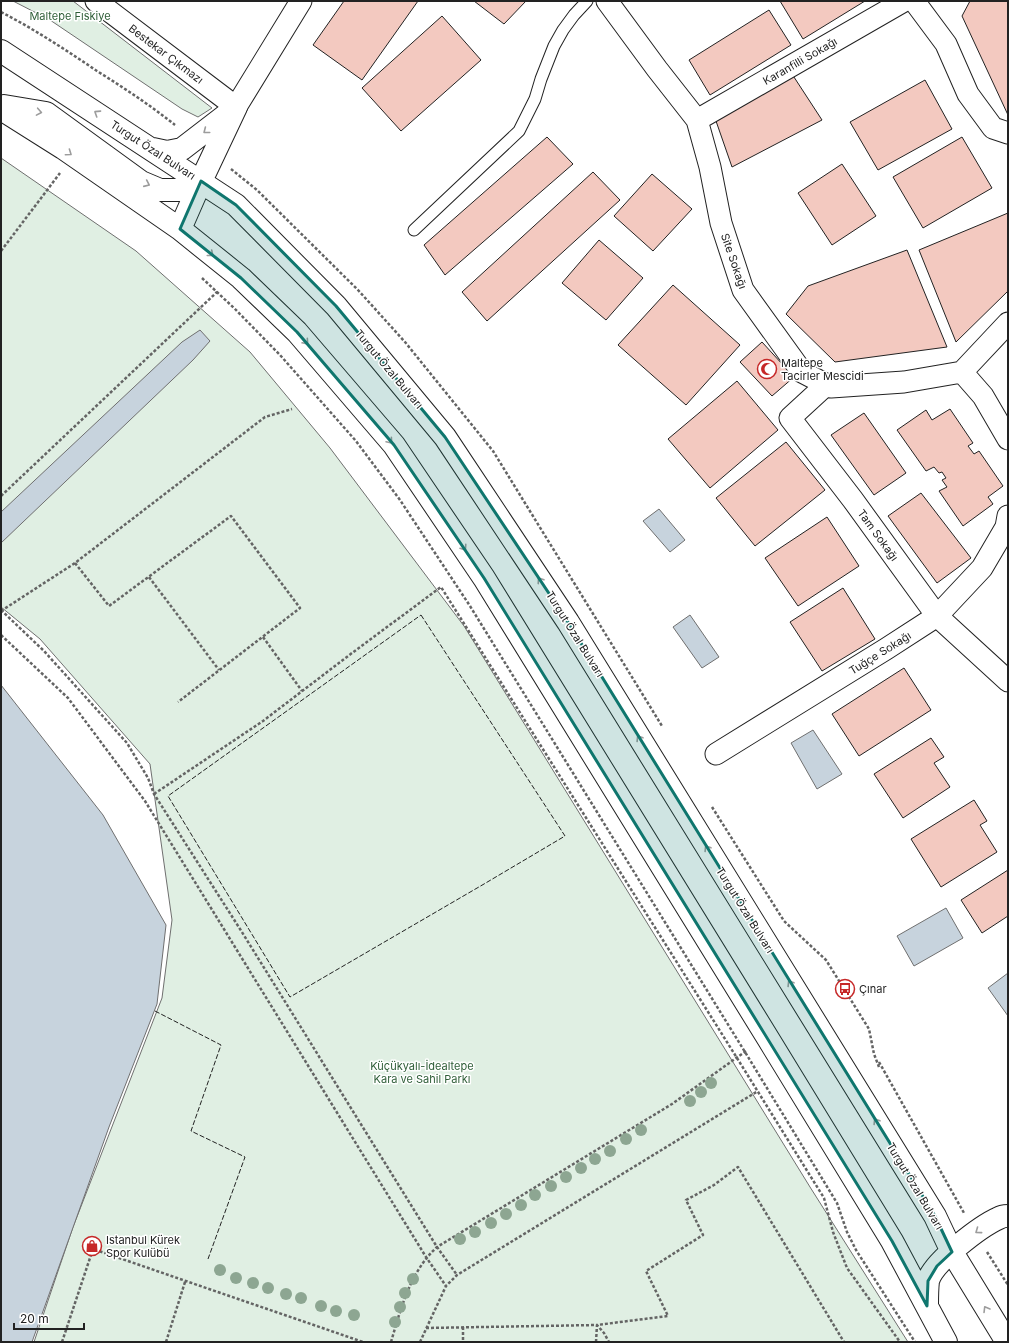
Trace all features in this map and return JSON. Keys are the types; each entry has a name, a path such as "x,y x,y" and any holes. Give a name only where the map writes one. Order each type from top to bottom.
{"highway":[{"name":"Turgut Özal Bulvarı","path":"1,51 236,205 336,306 445,437 568,622 935,1216 952,1252 1007,1342"},
{"path":"1,106 46,114 141,182 160,190 184,190 201,181"},
{"path":"153,150 167,152 182,149 236,107"},
{"path":"180,229 236,107"},
{"path":"1,109 63,148 180,229 241,278 297,332 394,445 484,578 769,1040 892,1241 946,1342"},
{"path":"927,1306 928,1281 937,1266 977,1231 1000,1217 1008,1216"}],"street":[{"name":"Bestekar Çıkmazı","path":"96,1 236,107"},
{"path":"236,107 301,1"},
{"name":"Site Sokağı","path":"607,1 697,120 710,168 721,223 743,290 802,372 832,387 904,382 962,372"},
{"name":"Karanfilli Sokağı","path":"697,120 904,1"},
{"path":"914,1 946,44 968,94 994,128 1008,133"},
{"path":"1008,323 962,372 983,396 1008,439"},
{"name":"Tam Sokağı","path":"827,384 790,418 853,500 937,616 1008,681"},
{"name":"Tuğçe Sokağı","path":"716,754 886,650 937,616 982,568 1006,527 1008,516"}],"lane":[{"path":"414,230 518,132 535,99 554,46 574,15 587,1"}],"path":[{"path":"1,12 21,22 74,55 171,121"},
{"path":"227,166 257,190"},
{"path":"1,251 63,169"},
{"path":"199,276 280,355 352,435 400,500 470,606 745,1052 837,1203 847,1232 856,1250 915,1342"},
{"path":"1,496 217,292"},
{"path":"292,409 266,417 75,563 1,611 44,651 127,743 148,778 154,794 240,929 437,1247 456,1275"},
{"path":"75,563 109,606 231,516 300,608 178,702"},
{"path":"149,577 219,670"},
{"path":"154,794 263,721 441,587 824,1198 833,1232 847,1268 900,1342"},
{"path":"1,635 68,698 145,801 426,1257 446,1286"},
{"path":"263,637 302,691"},
{"path":"708,802 784,921 826,960 869,1029 874,1054 879,1067"},
{"path":"391,1342 401,1310 414,1277 426,1257 437,1247 672,1104 745,1052 769,1040"},
{"path":"874,1054 958,1202"},
{"path":"420,1342 446,1286 456,1275 758,1091"},
{"path":"426,1328 596,1325 668,1316 646,1271 703,1235 686,1200 714,1185 738,1167 844,1342"},
{"path":"62,1342 93,1249 185,1282 363,1342"},
{"path":"985,1249 1008,1285"},
{"path":"166,1342 185,1282"},
{"path":"596,1325 596,1342"},
{"path":"596,1325 604,1333 609,1342"},
{"path":"463,1327 463,1342"}],"highlighted area":[{"path":"201,181 236,205 336,306 445,437 568,622 935,1216 952,1252 937,1266 928,1281 927,1306 892,1241 484,578 394,445 297,332 241,278 180,229"}],"green space":[{"name":"Maltepe Fıskiye","path":"13,1 73,1 212,108 198,117 182,109 50,20"},
{"name":"Küçükyalı-İdealtepe Kara ve Sahil Parkı","path":"1,158 136,251 250,352 330,448 464,626 810,1187 908,1342 34,1342 73,1227 162,998 172,920 150,764 40,639 1,607"}],"shaded area":[{"path":"200,330 210,341 193,360 1,543 1,512 182,342"},
{"path":"659,509 685,540 670,552 643,521"},
{"path":"690,615 719,657 702,668 673,627"},
{"path":"1,685 103,815 166,925 157,1004 109,1127 32,1342 1,1342"},
{"path":"813,730 842,774 817,789 791,743"},
{"path":"946,908 963,938 914,966 897,936"},
{"path":"1008,973 1008,1016 988,988"}],"building":[{"path":"344,1 418,1 362,80 313,45"},
{"path":"474,1 526,1 504,24"},
{"path":"780,1 865,1 803,39"},
{"path":"970,1 1008,1 1008,115 962,16"},
{"path":"769,10 791,45 710,95 689,60"},
{"path":"442,16 481,60 401,131 362,88"},
{"path":"792,74 822,120 732,167 716,121"},
{"path":"925,80 952,129 878,170 850,122"},
{"path":"547,137 573,164 445,275 424,245"},
{"path":"962,137 992,188 923,228 893,177"},
{"path":"842,164 876,216 832,245 798,193"},
{"path":"593,172 620,200 487,321 462,292"},
{"path":"652,174 692,209 653,251 614,216"},
{"path":"1008,213 1008,291 956,342 919,250"},
{"path":"599,240 643,278 606,320 562,283"},
{"path":"907,250 947,347 835,362 786,314 808,286"},
{"path":"673,285 740,345 686,405 618,345"},
{"name":"Maltepe Tacirler Mescidi","path":"762,342 794,377 772,396 740,362"},
{"path":"737,381 778,430 710,488 668,439"},
{"path":"950,409 973,443 968,446 974,454 979,451 1003,486 988,497 993,504 963,526 939,491 947,487 942,480 946,478 942,472 939,473 934,467 926,471 897,430 926,410 932,420"},
{"path":"864,413 906,473 874,495 831,435"},
{"path":"786,442 825,490 755,546 716,498"},
{"path":"921,493 971,558 937,583 888,516"},
{"path":"827,517 859,566 798,606 765,558"},
{"path":"843,588 875,639 822,671 790,622"},
{"path":"904,668 931,710 859,756 832,714"},
{"path":"931,738 944,757 934,763 950,787 903,818 874,774"},
{"path":"974,800 987,821 980,825 997,852 941,887 911,839"},
{"path":"1008,870 1008,916 982,933 961,900"}],"fence":[{"path":"421,615 565,836 290,997 168,796 421,615"},
{"path":"155,1011 221,1045 191,1131 245,1157 208,1259"}],"place":[{"name":"Maltepe Tacirler Mescidi","path":"767,369"},
{"name":"Çınar","path":"845,989"},
{"name":"Istanbul Kürek Spor Kulübü","path":"92,1246"}]}
